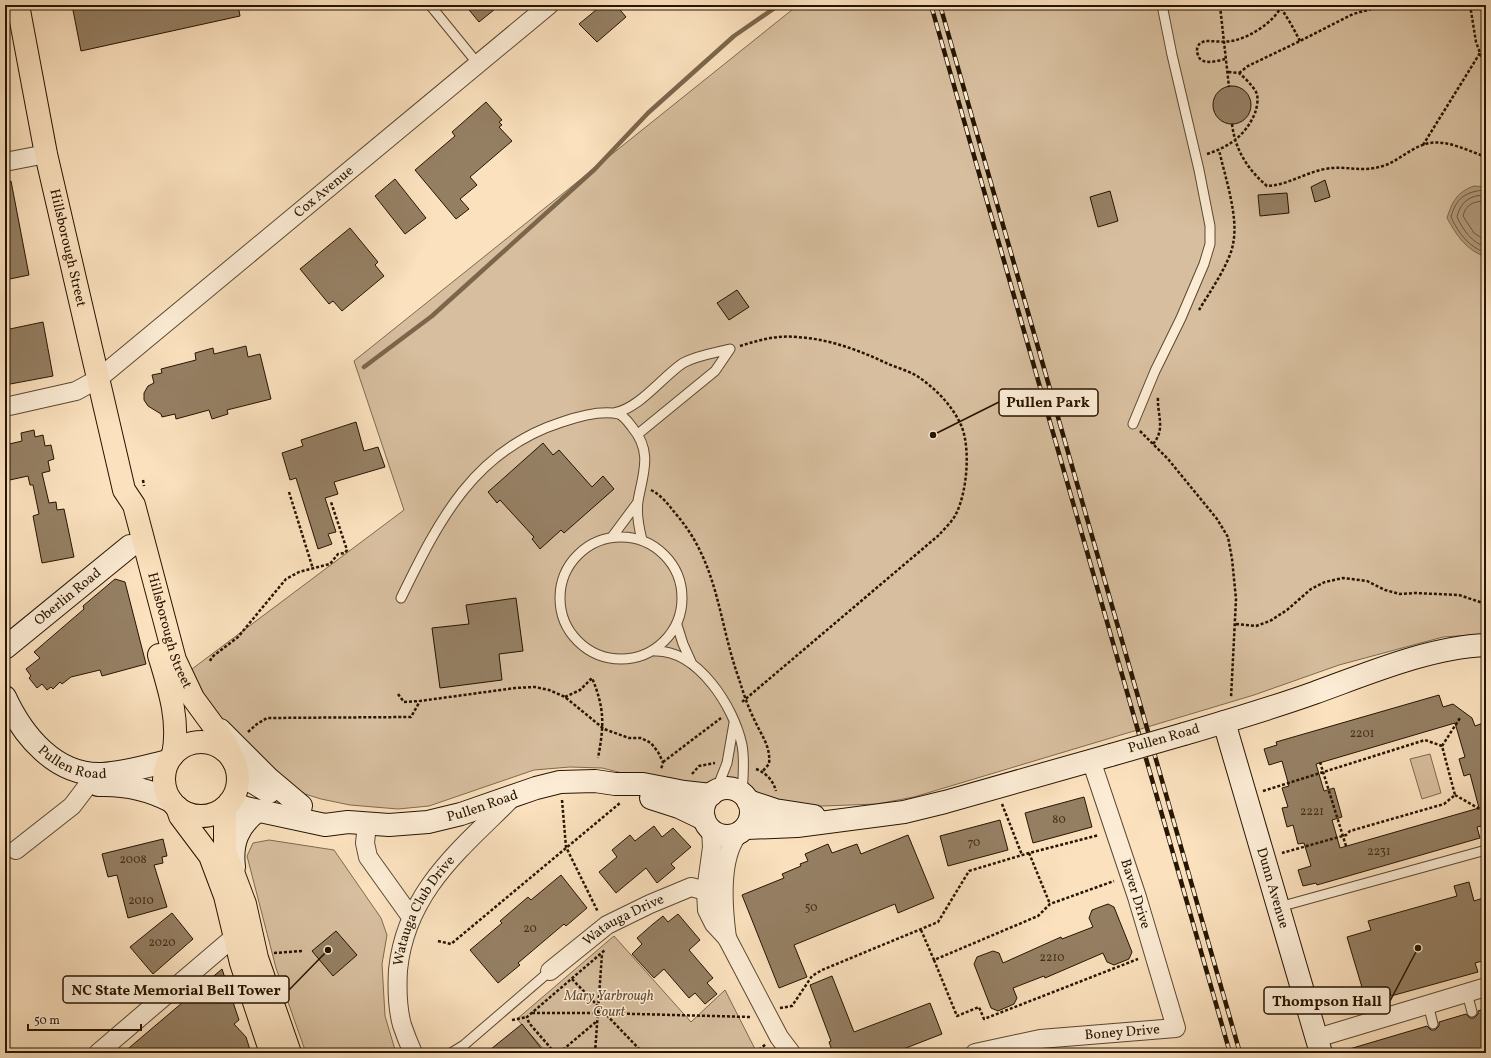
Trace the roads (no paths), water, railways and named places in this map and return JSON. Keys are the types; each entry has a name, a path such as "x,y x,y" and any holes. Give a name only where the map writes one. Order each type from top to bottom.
{"main road":[{"name":"Hillsborough Street","path":"18,5 46,154 124,490 134,505 174,660 183,680 204,714 226,743 236,768"},
{"name":"Hillsborough Street","path":"124,490 120,510 173,706 176,729 170,758"},
{"name":"Oberlin Road","path":"5,648 130,546"},
{"name":"Pullen Road","path":"743,830 797,826 904,812 945,802 1224,722 1439,651 1468,646 1486,645"},
{"name":"Pullen Road","path":"5,697 15,717 50,758 74,770 102,774 126,772 170,758"},
{"path":"204,714 269,779 301,806"},
{"name":"Dunn Avenue","path":"1224,722 1319,1045"},
{"name":"Pullen Road","path":"5,729 37,763 68,781 140,789 157,794 174,804"},
{"path":"271,1053 234,937 219,878 210,856 203,844 183,820 174,804 165,782 170,758 192,744 204,743 216,746 226,752 236,768 238,785 228,805 225,851 235,874 245,904 257,958 290,1053"},
{"name":"Pullen Road","path":"236,768 275,796 301,806 357,823"},
{"name":"Pullen Road","path":"228,805 325,825 357,823 389,825 428,822 461,814 515,795 560,782 596,781 618,793 640,795 679,807 708,824"},
{"name":"Pullen Road","path":"618,793 643,784 684,792 714,793"},
{"path":"96,785 132,796 156,809 172,819 203,844"},
{"path":"730,788 745,797 751,815 743,830 725,836 708,824 704,806 714,793 730,788"},
{"name":"Pullen Road","path":"745,797 775,810 839,820"},
{"path":"174,804 195,816 207,816 228,805"},
{"path":"235,874 234,848 238,832 245,822 257,811"}],"street":[{"name":"Cox Avenue","path":"5,407 76,392 98,380 550,5"},
{"path":"5,162 46,154"},
{"name":"Baver Drive","path":"1101,758 1137,896 1176,1028"},
{"path":"16,850 96,785"},
{"name":"Watauga Club Drive","path":"413,1053 402,1024 397,984 401,948 411,917 424,894 440,872 515,795"},
{"path":"357,823 365,843 368,857 411,917"},
{"path":"708,824 712,847 706,891 707,910 714,924 727,938 776,1044 791,1053"},
{"path":"727,938 722,894 726,862 736,837 743,830"},
{"name":"Watauga Drive","path":"550,972 607,925 650,904 691,887 706,891"},
{"path":"98,1053 234,937"},
{"path":"1319,1045 1428,1004 1486,987"},
{"name":"Boney Drive","path":"982,1052 1040,1039 1176,1028"}],"lane":[{"path":"430,5 478,64"},
{"path":"1133,424 1155,371 1202,271 1210,244 1210,226 1199,170 1162,5"},
{"path":"401,598 426,546 449,510 474,476 499,454 521,440 554,424 573,418 614,413 630,408 674,370 687,361 730,349 715,371 638,434"},
{"path":"614,413 622,416 638,434 645,457 646,467 638,502 638,520 642,540"},
{"path":"612,537 638,502"},
{"path":"655,651 668,639 677,625 682,603 682,592 678,575 670,560 657,549 642,540 626,537 612,537 592,544 578,554 567,568 561,584 560,603 564,620 573,636 581,645 602,657 615,660 629,660 655,651 668,652 692,664"},
{"path":"677,625 682,644 692,664 721,694 728,706 743,752 745,797"},
{"path":"714,793 727,763 734,723"},
{"path":"1279,907 1486,850"},
{"path":"450,1053 464,1045 550,972"},
{"path":"1467,992 1472,1012"},
{"path":"1428,1004 1433,1024"}],"water":[{"path":"1474,186 1486,187 1486,257 1479,254 1463,242 1454,231 1447,218 1456,198 1463,191"}],"waterway":[{"path":"364,367 432,316 595,169 648,113 734,36 779,5"}],"railway":[{"path":"931,5 1230,1053"},
{"path":"940,5 1240,1053"}],"place":[{"name":"Pullen Park","path":"933,435"},
{"name":"Thompson Hall","path":"1418,948"},
{"name":"NC State Memorial Bell Tower","path":"328,950"}],"park label":[{"name":"Mary Yarbrough Court","path":"609,1004"}]}
